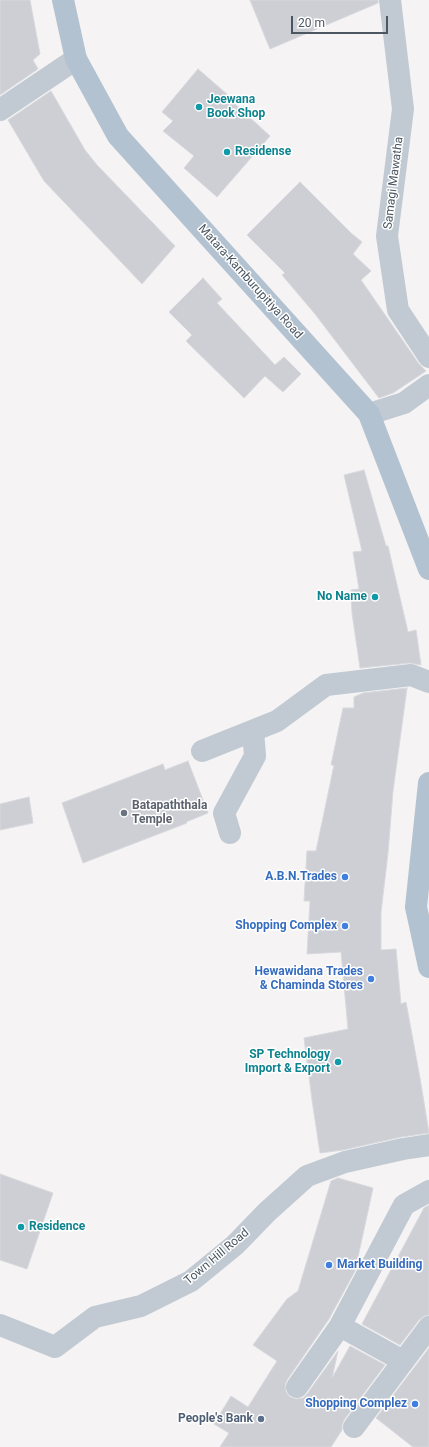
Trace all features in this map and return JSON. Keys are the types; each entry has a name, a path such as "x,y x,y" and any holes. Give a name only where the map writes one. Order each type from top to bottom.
{"main road":[{"name":"Matara-Kamburupitiya Road","path":"63,0 76,58 118,136 369,414 429,569"},
{"path":"429,783 416,907 429,967"}],"street":[{"name":"Samagi Mawatha","path":"390,0 403,109 387,236 398,310 429,357"},
{"path":"0,110 76,58"},
{"path":"369,414 404,403 429,385"},
{"path":"202,752 277,721 326,685 410,675 429,682"},
{"path":"230,833 224,813 255,756 254,731"},
{"name":"Town Hill Road","path":"0,1325 55,1347 95,1317 141,1306 191,1281 235,1245 267,1212 307,1176 345,1162 403,1149 429,1145"},
{"path":"297,1387 340,1326 404,1205 429,1191"},
{"path":"340,1326 403,1361"},
{"path":"354,1427 429,1327"}],"building":[{"path":"0,0 30,0 40,54 33,60 38,69 0,95"},
{"path":"250,0 378,0 378,3 270,49"},
{"path":"198,69 228,95 227,96 235,102 234,103 270,136 217,197 184,168 194,156 163,131 173,121 162,112"},
{"path":"51,91 85,150 97,165 175,246 142,284 44,181 8,120"},
{"path":"300,182 362,242 353,254 371,271 361,280 419,364 426,371 393,393 379,398 315,314 282,275 285,273 247,235"},
{"path":"203,278 222,299 217,303 275,365 284,357 301,374 283,392 265,376 244,398 186,341 192,335 169,312"},
{"path":"364,470 386,546 388,546 408,632 416,630 421,665 410,663 360,668 352,613 351,590 359,589 353,552 362,551 344,475"},
{"path":"407,688 393,791 381,912 381,950 396,949 401,1004 406,1002 429,1133 401,1137 343,1150 320,1153 304,1038 348,1029 341,952 307,954 310,901 304,901 307,851 316,851 334,765 331,765 343,708 354,708 354,697 363,693"},
{"name":"Batapaththala Temple","path":"188,761 208,813 186,822 187,823 83,863 62,803 163,764 165,770"},
{"path":"29,797 33,823 0,830 0,804"},
{"name":"Residence","path":"0,1174 53,1193 27,1269 0,1260"},
{"path":"338,1178 373,1188 355,1271 329,1319 287,1380 285,1385 286,1392 290,1397 296,1399 303,1398 338,1351 332,1378 350,1346 385,1365 344,1420 342,1430 331,1447 220,1447 229,1433 214,1424 231,1396 248,1407 277,1361 253,1345 287,1299 298,1291 331,1181"},
{"name":"Market Building","path":"429,1205 429,1315 424,1316 419,1320 400,1345 362,1324 424,1208"},
{"name":"Shopping Complez","path":"429,1348 429,1447 413,1447 376,1418"}],"place":[{"name":"Jeewana Book Shop","path":"199,107"},
{"name":"Residense","path":"227,152"},
{"name":"No Name","path":"375,597"},
{"name":"Batapaththala Temple","path":"124,813"},
{"name":"A.B.N.Trades","path":"345,877"},
{"name":"Shopping Complex","path":"345,926"},
{"name":"Hewawidana Trades & Chaminda Stores","path":"371,979"},
{"name":"SP Technology Import & Export","path":"338,1062"},
{"name":"Residence","path":"21,1227"},
{"name":"Market Building","path":"329,1265"},
{"name":"Shopping Complez","path":"415,1404"},
{"name":"People's Bank","path":"261,1419"}]}
